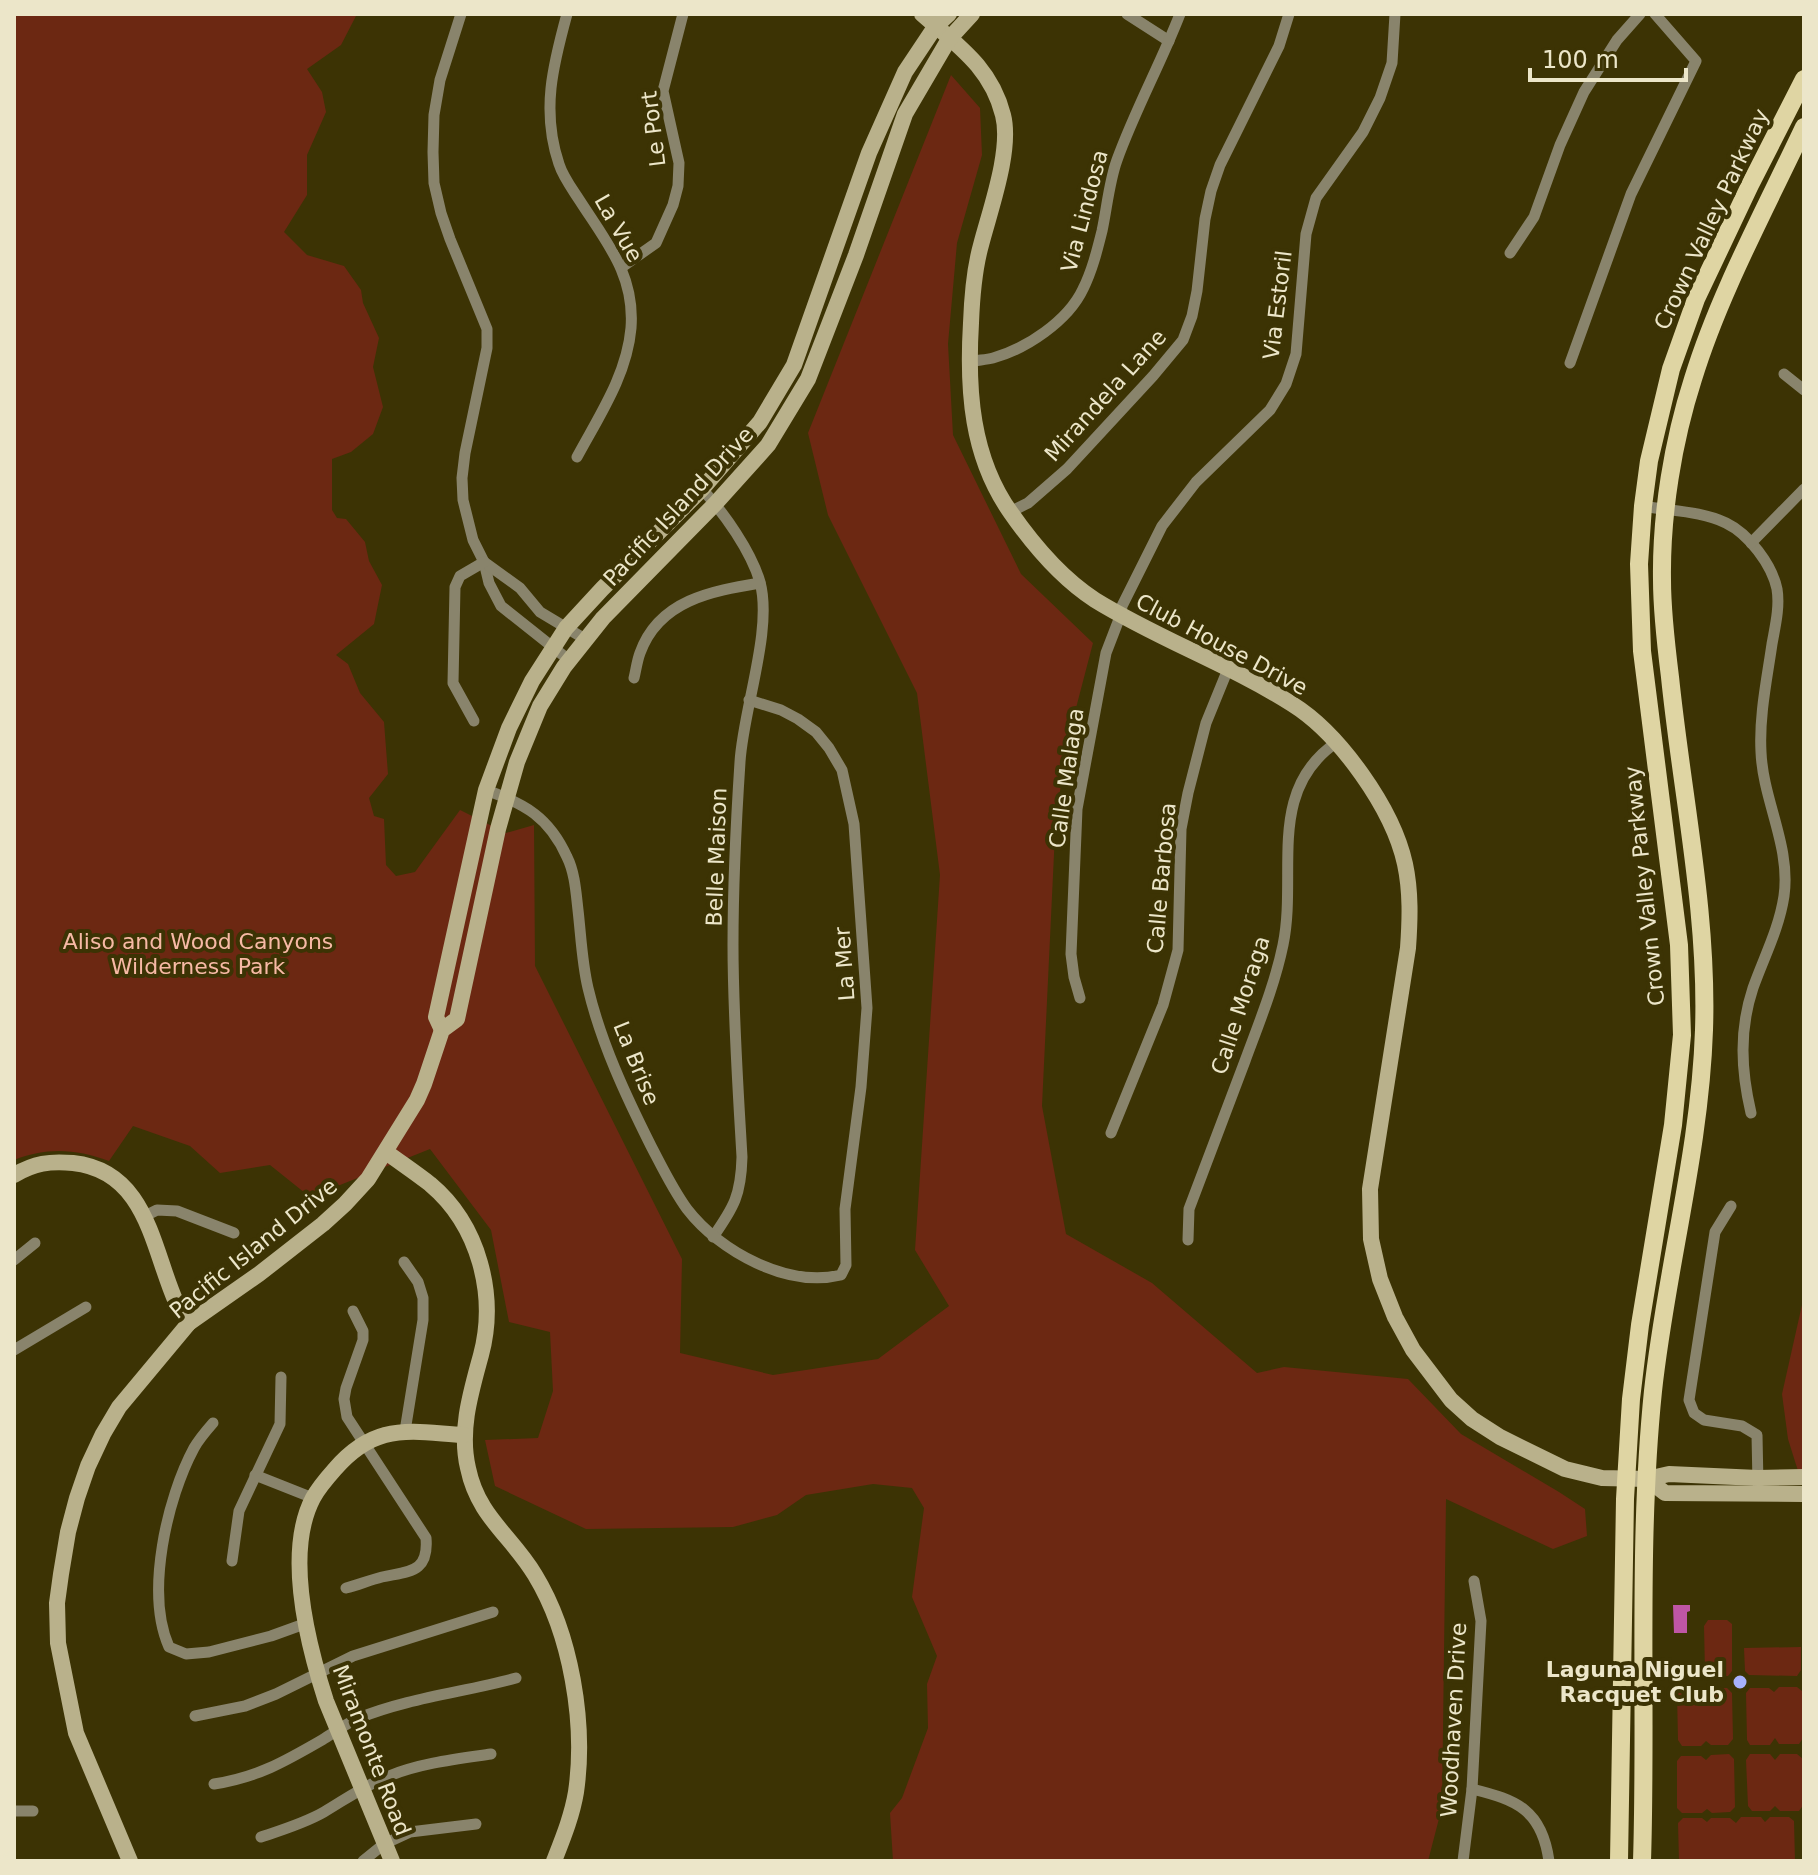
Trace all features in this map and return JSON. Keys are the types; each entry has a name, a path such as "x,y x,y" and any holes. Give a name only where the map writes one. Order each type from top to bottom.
{"main road":[{"name":"Crown Valley Parkway","path":"1619,1861 1626,1479 1631,1399 1673,1125 1682,1035 1679,945 1642,651 1639,564 1643,506 1649,461 1671,369 1696,299 1804,79"},
{"name":"Crown Valley Parkway","path":"1642,1861 1649,1435 1658,1349 1693,1150 1703,1060 1705,981 1700,905 1666,644 1662,576 1666,510 1681,420 1693,376 1710,329 1804,127"}],"street":[{"path":"461,14 440,80 434,115 434,183 450,239 487,329 487,348 462,478 466,518 489,583 501,606 569,660"},
{"name":"La Vue","path":"567,14 550,88 552,137 560,166 622,267 630,294 631,325 624,365 577,457"},
{"name":"Le Port","path":"622,267 656,243 678,186 679,163 663,91 683,14"},
{"name":"Club House Drive","path":"922,14 974,60 988,78 1004,116 1004,153 975,265 969,362 974,425 997,492 1053,566 1093,599 1294,705 1323,728 1371,789 1385,813 1404,862 1408,883 1408,948 1370,1189 1371,1239 1380,1279 1395,1317 1413,1350 1451,1400 1472,1419 1500,1437 1565,1469 1602,1478 1647,1479 1669,1474 1804,1494"},
{"name":"Pacific Island Drive","path":"442,1030 436,1017 486,790 509,728 532,681 566,628 702,489 760,422 794,365 869,153 905,72 935,27 949,14"},
{"name":"Pacific Island Drive","path":"130,1861 76,1733 58,1643 57,1603 68,1532 88,1466 119,1407 189,1323 323,1224 368,1179 386,1152 424,1084 442,1030 457,1019 498,829 517,762 540,706 569,660 603,618 768,445 808,379 856,255 905,114 949,39 972,14"},
{"path":"1127,14 1169,41"},
{"name":"Via Lindosa","path":"969,362 995,357 1033,340 1054,325 1082,292 1102,231 1116,163 1180,14"},
{"name":"Mirandela Lane","path":"1010,512 1028,503 1067,469 1183,340 1197,291 1211,191 1220,165 1279,46 1289,14"},
{"name":"Via Estoril","path":"1121,614 1122,606 1162,526 1196,482 1270,410 1286,384 1296,354 1306,234 1316,198 1363,132 1380,98 1392,63 1395,14"},
{"path":"1510,253 1534,217 1560,145 1584,92 1617,40 1640,14"},
{"path":"1570,363 1631,194 1696,61 1655,14"},
{"path":"1784,374 1804,390"},
{"name":"Belle Maison","path":"702,489 746,551 760,583 763,610 740,764 733,946 741,1179 732,1209 713,1237"},
{"path":"1751,543 1804,489"},
{"path":"1643,506 1690,513 1734,527 1751,543 1769,569 1777,590 1777,614 1761,723 1761,752 1764,781 1785,870 1784,893 1780,916 1744,1019 1741,1047 1744,1084 1751,1113"},
{"path":"484,562 520,588 540,612 585,639"},
{"path":"474,721 453,683 455,587 460,576 484,562"},
{"path":"634,678 640,652 653,628 673,609 721,590 760,583"},
{"name":"Calle Malaga","path":"1080,998 1071,954 1077,809 1106,653 1121,614"},
{"name":"Calle Barbosa","path":"1111,1133 1163,1005 1178,950 1181,829 1206,723 1228,669"},
{"name":"La Mer","path":"749,700 781,710 816,732 842,770 854,824 867,1008 861,1087 845,1209 846,1265 841,1275"},
{"name":"Calle Moraga","path":"1188,1240 1189,1209 1263,1012 1283,945 1288,900 1289,819 1296,793 1317,758 1337,742"},
{"name":"La Brise","path":"486,790 536,814 568,858 576,888 589,990 610,1054 669,1181 688,1210 713,1237 738,1254 801,1276 828,1278 841,1275"},
{"path":"386,1152 431,1185 450,1205 467,1229 479,1256 485,1283 486,1335 468,1403 464,1435 467,1465 472,1487 485,1512 516,1548 540,1584 573,1675 579,1757 576,1793 554,1861"},
{"path":"14,1175 33,1164 81,1164 105,1173 124,1186 145,1216 177,1304 189,1323"},
{"path":"1731,1206 1715,1232 1689,1400 1694,1413 1704,1420 1742,1426 1757,1435 1758,1486"},
{"path":"145,1216 157,1210 177,1211 234,1233"},
{"path":"14,1260 35,1243"},
{"path":"404,1262 418,1282 423,1298 423,1320 405,1431"},
{"path":"14,1350 86,1307"},
{"path":"346,1588 416,1569 424,1560 427,1549 426,1538 347,1417 346,1388 363,1340 363,1331 353,1311"},
{"path":"232,1561 239,1511 280,1424 281,1377"},
{"path":"213,1423 195,1446 186,1465 164,1538 159,1564 159,1611 169,1647 186,1654 209,1652 307,1623"},
{"name":"Miramonte Road","path":"392,1861 318,1674 301,1589 301,1539 313,1498 341,1462 365,1443 405,1431 464,1435"},
{"path":"255,1475 313,1498"},
{"name":"Club House Drive","path":"1758,1486 1804,1477"},
{"name":"Woodhaven Drive","path":"1463,1861 1472,1789 1481,1621 1474,1581"},
{"path":"195,1716 245,1706 353,1656 493,1612"},
{"path":"214,1784 269,1770 337,1728 360,1718 516,1678"},
{"path":"261,1837 322,1813 361,1788 390,1775 491,1754"},
{"path":"1472,1789 1498,1795 1523,1807 1539,1825 1549,1861"},
{"path":"14,1811 33,1811"},
{"path":"363,1861 384,1844 410,1832 476,1824"}],"green space":[{"name":"Aliso and Wood Canyons Wilderness Park","path":"14,14 357,14 341,45 307,69 322,92 326,112 307,155 307,195 284,232 307,255 344,266 361,290 363,303 379,338 373,367 383,407 373,434 351,452 332,459 332,510 337,518 346,519 365,542 369,561 382,585 374,624 336,655 348,664 360,693 384,722 388,774 369,798 374,816 384,819 386,865 396,876 415,872 460,810 506,833 534,825 535,966 682,1259 680,1353 773,1375 878,1359 949,1306 915,1250 940,875 917,693 828,515 808,433 951,75 980,108 982,155 957,243 948,344 953,435 1021,574 1093,643 1076,708 1056,812 1042,1106 1066,1234 1152,1283 1257,1373 1284,1367 1408,1379 1461,1434 1585,1509 1587,1536 1553,1549 1446,1499 1442,1807 1428,1861 893,1861 890,1813 902,1798 928,1728 927,1684 937,1656 912,1597 924,1508 912,1488 873,1484 806,1495 777,1515 733,1527 586,1529 495,1486 485,1440 538,1438 553,1391 550,1332 509,1322 491,1230 430,1149 310,1197 270,1165 220,1173 190,1146 133,1126 109,1161 62,1151 38,1153 14,1160"},
{"path":"1804,1296 1804,1490 1788,1439 1782,1394"},
{"path":"1708,1620 1727,1620 1732,1624 1732,1671 1728,1676 1710,1676 1705,1672 1704,1626"},
{"path":"1801,1647 1801,1670 1797,1676 1749,1675 1745,1671 1744,1648"},
{"path":"1779,1687 1797,1687 1802,1691 1803,1738 1799,1744 1779,1744 1775,1738 1770,1745 1750,1745 1747,1740 1746,1693 1750,1688 1769,1688 1774,1692"},
{"path":"1727,1688 1732,1693 1733,1739 1728,1745 1711,1745 1706,1741 1701,1746 1682,1746 1678,1740 1677,1693 1680,1689 1700,1689 1705,1693 1710,1689"},
{"path":"1729,1754 1734,1759 1735,1807 1730,1812 1712,1813 1707,1809 1702,1813 1682,1813 1677,1808 1677,1761 1681,1756 1701,1756 1706,1760 1711,1755"},
{"path":"1750,1754 1770,1754 1775,1760 1780,1754 1797,1754 1803,1759 1804,1804 1799,1811 1780,1811 1775,1806 1770,1811 1752,1811 1748,1806 1746,1760"},
{"path":"1741,1817 1761,1817 1765,1822 1770,1817 1789,1817 1794,1821 1795,1861 1679,1861 1678,1823 1683,1818 1702,1818 1707,1822 1711,1818 1730,1818 1736,1823"}],"shaded area":[{"path":"1673,1605 1690,1605 1687,1633 1674,1633"}],"place":[{"name":"Laguna Niguel Racquet Club","path":"1740,1682"}]}
